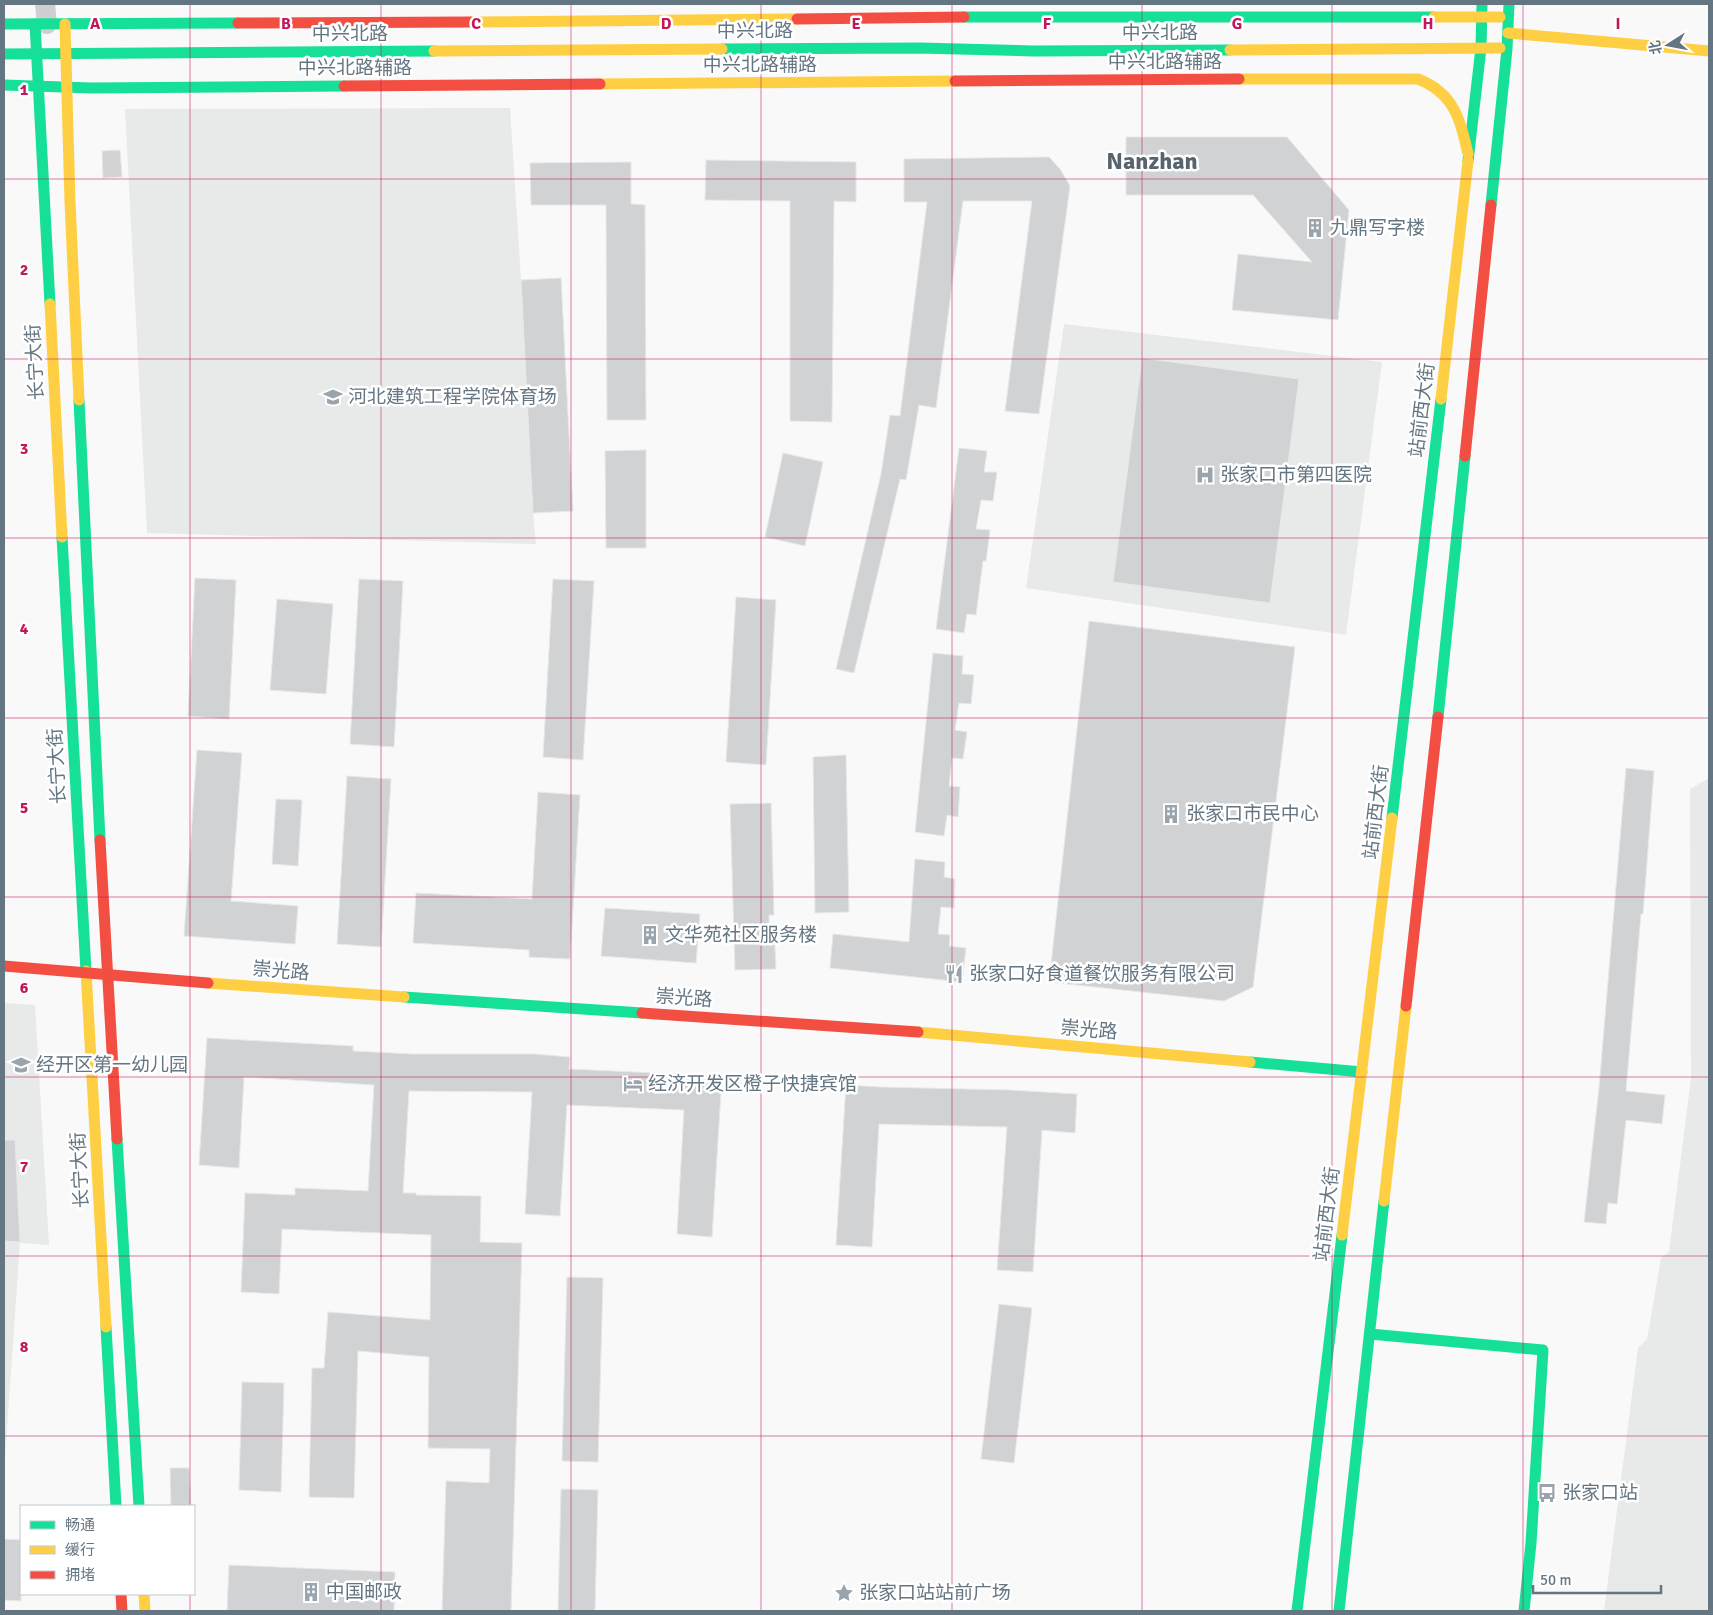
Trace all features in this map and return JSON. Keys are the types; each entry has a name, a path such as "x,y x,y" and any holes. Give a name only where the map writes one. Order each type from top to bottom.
{"main road":[{"path":"918,4 919,33"},
{"name":"站前西大街","path":"1297,1611 1316,1481 1469,156 1481,48 1482,4"},
{"path":"1339,1611 1349,1485 1370,1334 1447,632 1507,49 1509,4"},
{"name":"中兴北路","path":"4,54 919,33 1074,16 1509,17"},
{"name":"中兴北路","path":"4,24 369,23 919,33 1034,51 1507,49"},
{"name":"长宁大街","path":"49,24 65,54 107,974 139,1505"},
{"name":"长宁大街","path":"49,24 36,54 116,1505"},
{"path":"1508,33 1709,51"},
{"name":"中兴北路辅路","path":"4,85 66,88 1190,79 1418,79 1430,82 1439,89 1458,114 1469,156"},
{"name":"崇光路","path":"4,966 305,990 874,1028 1362,1072"},
{"path":"1370,1334 1543,1350 1531,1543 1524,1611"},
{"path":"121,1595 122,1611"},
{"path":"144,1595 145,1611"}],"street":[{"path":"45,4 49,24"}],"shaded area":[{"name":"河北建筑工程学院体育场","path":"510,108 536,544 147,533 125,109"},
{"name":"张家口市第四医院","path":"1064,324 1382,362 1346,635 1026,588"},
{"name":"张家口站","path":"1709,778 1709,1611 1604,1611 1638,1348 1647,1339 1661,1258 1669,1252 1691,1078 1690,789"},
{"name":"经开区第一幼儿园","path":"4,1003 35,1005 49,1245 20,1243 4,1471"}],"building":[{"name":"九鼎写字楼","path":"1126,137 1287,137 1349,210 1338,320 1232,310 1238,254 1312,262 1253,195 1126,195"},
{"path":"120,150 122,177 103,178 102,151"},
{"path":"1049,157 1060,169 1070,186 1039,414 1005,411 1032,201 963,201 936,408 919,405 906,480 900,479 854,673 836,669 881,474 890,415 900,416 927,202 904,202 904,159"},
{"path":"706,160 856,162 856,202 834,201 832,422 790,421 790,201 705,200"},
{"path":"631,162 631,204 645,205 646,420 607,420 606,205 531,205 530,163"},
{"path":"561,278 573,511 533,513 521,280"},
{"name":"张家口市第四医院","path":"1142,358 1299,379 1270,603 1113,582"},
{"path":"959,448 987,451 984,472 997,472 993,501 981,500 976,529 990,530 986,561 983,561 976,615 967,614 964,633 936,629"},
{"path":"646,450 646,548 606,548 605,451"},
{"path":"783,453 823,462 805,546 765,537"},
{"path":"195,578 236,580 229,719 188,716"},
{"path":"359,579 403,581 394,747 350,744"},
{"path":"553,579 594,581 583,760 543,757"},
{"path":"736,597 776,600 766,765 726,762"},
{"path":"277,599 333,604 326,694 270,690"},
{"name":"张家口市民中心","path":"1089,621 1295,647 1253,987 1224,1001 1049,982"},
{"path":"933,653 963,656 962,674 974,675 971,704 959,703 955,730 967,732 963,759 952,758 949,786 960,787 958,817 947,815 944,836 915,832"},
{"path":"197,750 242,753 231,901 298,906 295,944 184,936"},
{"path":"846,755 849,912 815,913 813,757"},
{"path":"1626,768 1654,771 1643,914 1641,914 1626,1091 1665,1095 1662,1124 1626,1120 1617,1204 1608,1203 1606,1224 1584,1222 1599,1088"},
{"path":"347,776 391,779 381,947 337,944"},
{"path":"538,792 580,795 570,959 529,957 529,950 413,943 416,893 532,899"},
{"path":"276,799 302,800 298,866 272,864"},
{"path":"771,803 774,915 769,915 769,928 774,928 776,969 735,970 730,804"},
{"path":"915,859 945,862 944,877 955,879 954,908 941,907 938,934 950,935 949,946 966,948 962,982 830,968 833,934 909,942"},
{"name":"文华苑社区服务楼","path":"605,908 700,914 696,963 601,956"},
{"path":"207,1038 353,1046 353,1051 412,1054 534,1054 570,1057 569,1069 722,1076 712,1237 677,1234 684,1110 567,1105 560,1216 525,1214 532,1092 409,1091 403,1193 481,1196 480,1242 522,1243 511,1611 442,1611 446,1481 489,1483 490,1449 428,1448 429,1357 358,1351 354,1498 309,1497 312,1368 324,1368 328,1312 430,1320 431,1235 282,1229 279,1294 241,1292 245,1193 295,1195 295,1188 368,1191 374,1085 244,1077 239,1168 199,1165"},
{"path":"846,1085 1077,1094 1075,1133 1042,1130 1033,1272 997,1270 1007,1127 879,1124 872,1247 836,1245"},
{"path":"4,1140 15,1140 20,1242 4,1241"},
{"path":"567,1277 603,1278 598,1462 562,1461"},
{"path":"999,1304 1032,1308 1014,1463 981,1459"},
{"path":"242,1382 284,1383 281,1492 239,1490"},
{"path":"170,1468 189,1468 191,1505 171,1505"},
{"path":"561,1489 598,1490 595,1611 558,1611"},
{"path":"4,1539 20,1540 21,1601 4,1600"},
{"name":"中国邮政","path":"229,1565 395,1572 394,1611 227,1611"}],"traffic: fast":[{"path":"1468,161 1481,48 1482,4"},
{"path":"1491,205 1507,49 1509,4"},
{"path":"964,17 1434,17"},
{"path":"4,24 238,23"},
{"path":"35,24 50,304"},
{"path":"722,49 1230,50"},
{"path":"4,54 434,51"},
{"path":"4,85 92,88 344,86"},
{"path":"1392,818 1441,399"},
{"path":"79,400 100,840"},
{"path":"1438,717 1465,456"},
{"path":"62,537 86,971"},
{"path":"404,997 642,1013"},
{"path":"1250,1062 1362,1072"},
{"path":"117,1139 139,1505"},
{"path":"1339,1611 1384,1201"},
{"path":"1297,1611 1342,1235"},
{"path":"106,1327 116,1505"},
{"path":"1370,1334 1543,1350 1531,1543 1524,1611"}],"traffic: slow":[{"path":"1434,17 1500,17"},
{"path":"471,22 797,19"},
{"path":"65,24 70,202 79,400"},
{"path":"1508,33 1709,51"},
{"path":"1230,50 1500,48"},
{"path":"434,51 722,49"},
{"path":"1239,79 1418,79 1430,85 1448,100 1462,129 1468,154"},
{"path":"600,84 955,81"},
{"path":"1441,399 1468,161"},
{"path":"50,304 62,537"},
{"path":"1342,1235 1392,818"},
{"path":"86,971 106,1327"},
{"path":"208,983 404,997"},
{"path":"1384,1201 1406,1006"},
{"path":"918,1032 1250,1062"},
{"path":"144,1595 145,1611"}],"traffic: jam":[{"path":"797,19 964,17"},
{"path":"238,23 471,22"},
{"path":"955,81 1239,79"},
{"path":"344,86 600,84"},
{"path":"1465,456 1491,205"},
{"path":"1406,1006 1438,717"},
{"path":"100,840 117,1139"},
{"path":"4,966 208,983"},
{"path":"642,1013 918,1032"},
{"path":"121,1595 122,1611"}],"place":[{"name":"九鼎写字楼","path":"1315,228"},
{"name":"河北建筑工程学院体育场","path":"333,397"},
{"name":"张家口市第四医院","path":"1205,475"},
{"name":"张家口市民中心","path":"1171,814"},
{"name":"文华苑社区服务楼","path":"650,935"},
{"name":"张家口好食道餐饮服务有限公司","path":"954,974"},
{"name":"经开区第一幼儿园","path":"21,1065"},
{"name":"经济开发区橙子快捷宾馆","path":"633,1084"},
{"name":"张家口站","path":"1547,1493"},
{"name":"中国邮政","path":"311,1592"},
{"name":"张家口站站前广场","path":"844,1593"}],"district":[{"name":"Nanzhan","path":"1152,161"}]}
